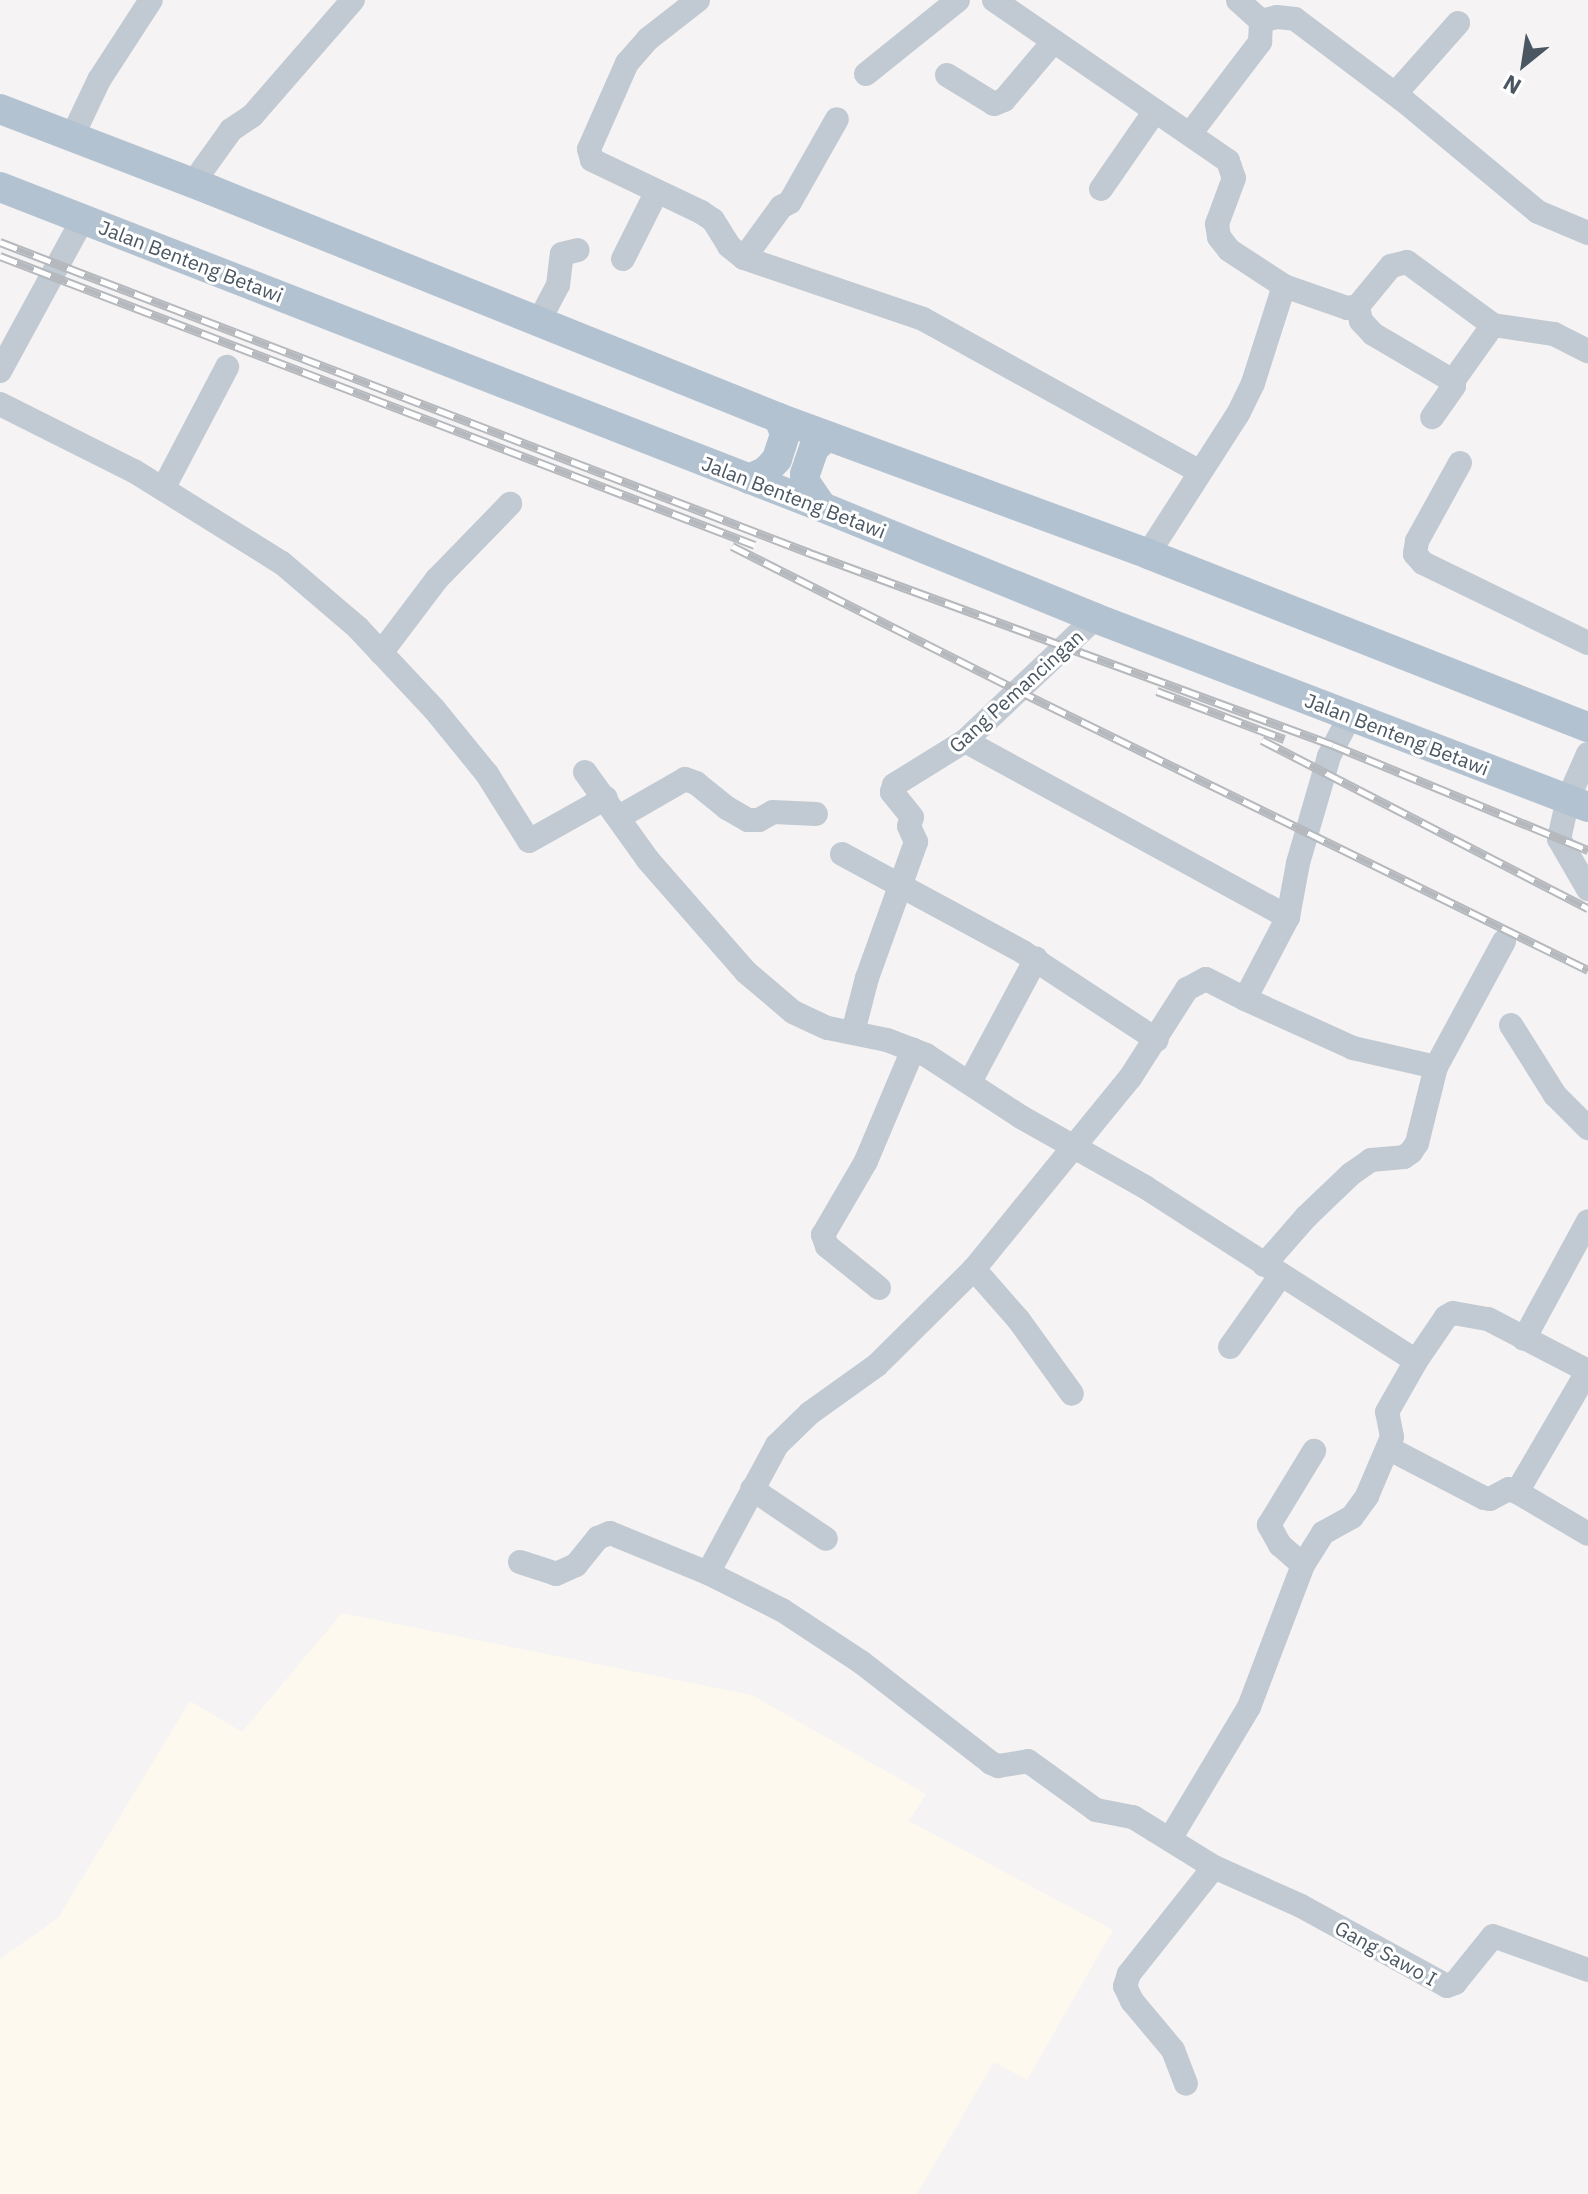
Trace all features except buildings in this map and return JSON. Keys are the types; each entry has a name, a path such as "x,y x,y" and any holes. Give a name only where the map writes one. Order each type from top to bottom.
{"main road":[{"path":"0,109 539,321 821,442 1148,554 1588,727"},
{"name":"Jalan Benteng Betawi","path":"0,187 761,473 1095,618 1350,716 1577,797"},
{"path":"761,473 782,426"},
{"path":"813,495 807,464 821,442"}],"street":[{"path":"72,137 99,80 151,0"},
{"path":"202,186 231,130 252,116 353,0"},
{"path":"698,0 631,56 589,149 592,160 713,220 729,246 744,258 923,319 1200,472"},
{"path":"866,74 958,0"},
{"path":"994,0 1228,161 1233,169 1231,191 1217,224 1219,237 1229,250 1284,286 1347,308 1358,306 1391,266 1400,261 1413,266 1493,325 1554,334 1588,351"},
{"path":"1238,0 1261,21"},
{"path":"1261,21 1277,17 1295,19 1395,94 1538,212 1588,233"},
{"path":"1190,134 1260,42 1261,21"},
{"path":"1395,94 1458,23"},
{"path":"947,75 994,104 1004,100 1054,41"},
{"path":"1101,189 1155,111"},
{"path":"744,258 781,207 790,202 837,119"},
{"path":"623,259 656,193"},
{"path":"0,371 83,219"},
{"path":"539,321 558,285 562,254 578,250"},
{"path":"1148,554 1253,383 1284,286"},
{"path":"1358,306 1361,321 1373,334 1453,381"},
{"path":"1432,417 1493,325"},
{"path":"163,489 227,367"},
{"path":"0,404 163,489 282,563 358,628 381,653 487,774 529,841 685,779 696,783 744,819 757,821 773,812 816,814"},
{"path":"1460,463 1417,541 1415,554 1423,563 1588,643"},
{"path":"381,653 448,567 510,504"},
{"name":"Gang Pemancingan","path":"901,885 916,842 909,826 912,817 892,792 894,785 965,741 1095,618"},
{"path":"1245,999 1288,917 1298,863 1329,756 1350,716"},
{"path":"965,741 1288,917"},
{"path":"1588,754 1577,797 1559,839 1588,889"},
{"path":"585,772 648,860 769,995 809,1020 913,1050 970,1082 1021,1117 1075,1145 1416,1361"},
{"path":"842,854 1036,959 1157,1040"},
{"path":"853,1032 867,978 901,885"},
{"path":"1230,1347 1306,1217 1351,1174 1371,1160 1404,1157 1411,1152 1417,1143 1436,1067 1504,941"},
{"path":"970,1082 1036,959"},
{"path":"708,1573 777,1445 791,1430 877,1365 974,1269 1157,1040 1187,989 1199,980 1206,979 1353,1048 1436,1067"},
{"path":"1511,1025 1555,1095 1588,1128"},
{"path":"879,1288 827,1246 823,1235 866,1161 913,1050"},
{"path":"1524,1339 1588,1221"},
{"path":"974,1269 1018,1319 1072,1394"},
{"path":"1170,1839 1249,1707 1303,1565 1323,1533 1352,1517 1360,1508 1388,1448 1392,1433 1387,1412 1416,1361 1446,1317 1453,1313 1488,1319 1588,1371 1517,1492"},
{"path":"1388,1448 1484,1498 1490,1499 1509,1489 1517,1492 1588,1534"},
{"path":"1303,1565 1280,1545 1269,1525 1314,1451"},
{"path":"752,1489 826,1539"},
{"path":"520,1562 556,1574 576,1565 598,1538 610,1533 708,1573 782,1610 861,1662 994,1765 1028,1761 1096,1810 1133,1817 1214,1867 1129,1974 1125,1986 1132,2001 1173,2050 1186,2084"},
{"name":"Gang Sawo I","path":"1214,1867 1301,1906 1447,1986 1455,1983 1493,1936 1588,1970"}],"shaded area":[{"path":"342,1613 752,1695 926,1794 909,1821 1113,1930 1027,2080 994,2062 917,2194 0,2194 0,1959 58,1918 190,1701 242,1732"}],"railway":[{"path":"0,242 810,553 1333,745 1588,850"},
{"path":"0,256 755,545"},
{"path":"732,546 1017,690 1588,970"},
{"path":"1157,691 1284,739"},
{"path":"1262,740 1588,908"}]}
